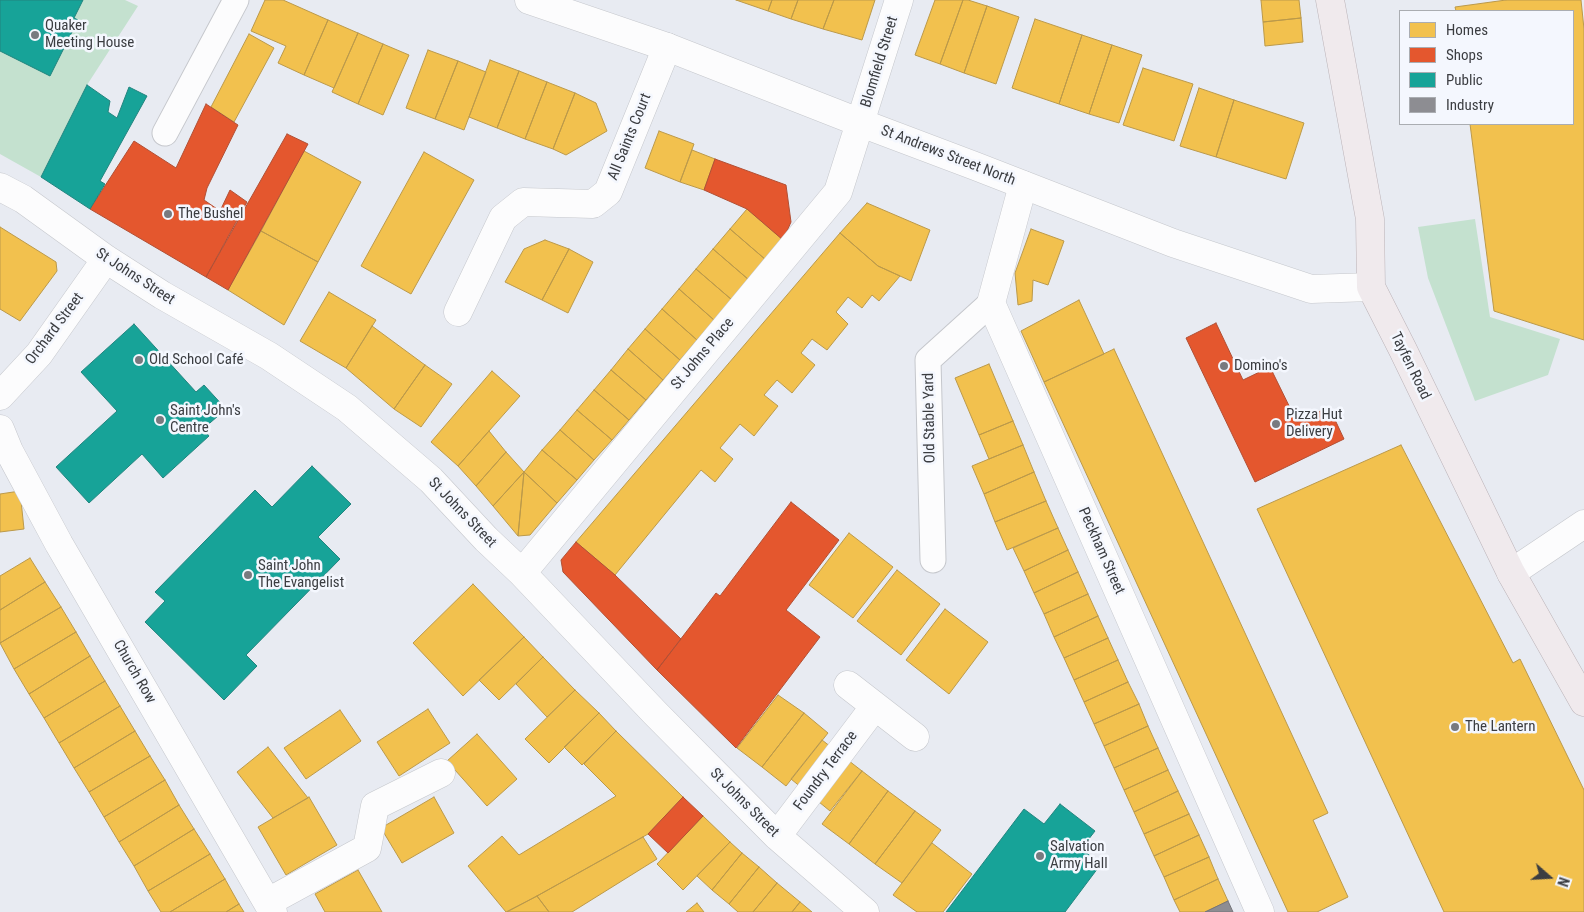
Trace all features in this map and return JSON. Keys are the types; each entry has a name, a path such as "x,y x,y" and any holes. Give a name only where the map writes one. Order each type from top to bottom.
{"main road":[{"name":"Tayfen Road","path":"1330,0 1370,219 1371,286 1404,350 1511,573 1584,702"}],"street":[{"name":"Blomfield Street","path":"861,123 900,0"},
{"name":"St Andrews Street North","path":"535,1 667,47 1173,243 1311,289 1371,286"},
{"name":"All Saints Court","path":"458,312 503,218 523,202 593,204 608,192 667,47"},
{"name":"St Johns Place","path":"522,573 838,192 861,123"},
{"path":"991,303 1023,184"},
{"name":"St Johns Street","path":"0,187 23,199 106,259 162,295 269,356 347,408 431,480 486,539 522,573 777,836 865,912"},
{"name":"Orchard Street","path":"0,396 39,354 106,259"},
{"name":"Peckham Street","path":"991,303 1260,912"},
{"name":"Church Row","path":"0,428 9,451 58,544 271,907"},
{"path":"1511,573 1584,524"},
{"path":"848,685 916,737"},
{"name":"Foundry Terrace","path":"777,836 875,706"},
{"path":"271,907 367,848 375,806 441,773"}],"lane":[{"path":"165,133 236,0"},
{"name":"Old Stable Yard","path":"933,560 928,360 991,303"}],"green space":[{"path":"0,0 125,0 138,6 87,85 41,177 0,154"},
{"path":"1475,219 1490,317 1560,339 1548,375 1475,401 1428,278 1418,227"}],"building: Homes":[{"path":"265,0 283,0 328,20 304,75 278,63 286,46 251,31"},
{"path":"736,0 772,0 768,11"},
{"path":"772,0 798,0 791,19 768,11"},
{"path":"798,0 834,0 823,29 791,19"},
{"path":"834,0 875,0 862,40 823,29"},
{"path":"935,0 963,0 940,64 915,55"},
{"path":"963,0 987,6 964,73 940,64"},
{"path":"1261,0 1299,0 1301,18 1263,22"},
{"path":"1506,0 1581,0 1584,29 1584,340 1494,311 1470,125 1574,125 1574,10 1456,10 1455,7"},
{"path":"987,6 1019,17 996,84 964,73"},
{"path":"1301,18 1303,42 1265,46 1263,22"},
{"path":"1035,19 1082,35 1059,104 1012,88"},
{"path":"328,20 358,33 334,88 304,75"},
{"path":"358,33 383,44 358,104 332,92"},
{"path":"249,34 274,48 234,122 211,107"},
{"path":"1082,35 1112,45 1089,114 1059,104"},
{"path":"383,44 409,55 383,115 358,104"},
{"path":"1112,45 1142,55 1119,123 1089,114"},
{"path":"428,50 458,61 435,119 406,108"},
{"path":"490,60 519,71 497,128 469,117"},
{"path":"458,61 486,72 464,130 435,119"},
{"path":"1143,68 1193,84 1174,141 1123,125"},
{"path":"519,71 547,82 525,139 497,128"},
{"path":"547,82 575,93 553,149 525,139"},
{"path":"1199,88 1234,100 1216,157 1180,146"},
{"path":"575,93 596,103 607,131 566,155 553,149"},
{"path":"1234,100 1304,123 1286,179 1216,157"},
{"path":"659,131 694,144 680,182 645,168"},
{"path":"692,150 715,159 704,190 680,182"},
{"path":"304,151 361,182 318,262 261,231"},
{"path":"424,152 474,180 411,294 361,266"},
{"path":"867,203 930,230 911,281 878,266 840,233"},
{"path":"747,209 783,240 766,260 730,229"},
{"path":"0,227 56,262 57,271 20,321 0,309"},
{"path":"730,229 766,260 749,280 713,249"},
{"path":"1031,229 1064,241 1048,285 1033,280 1032,301 1018,305 1015,273"},
{"path":"261,231 318,262 284,325 228,290"},
{"path":"840,233 878,266 900,276 879,301 872,295 862,308 848,297 836,312 848,324 827,350 812,339 801,353 815,365 792,393 777,380 764,395 778,406 754,436 740,424 720,448 733,459 715,482 701,470 615,575 576,542"},
{"path":"545,240 569,249 542,300 505,282 524,249"},
{"path":"569,249 593,262 568,313 542,300"},
{"path":"713,249 749,280 732,300 696,269"},
{"path":"696,269 732,300 714,320 679,289"},
{"path":"679,289 714,320 697,340 662,309"},
{"path":"329,292 376,320 346,368 300,341"},
{"path":"1079,300 1104,354 1044,382 1021,331"},
{"path":"662,309 697,340 680,360 645,329"},
{"path":"372,326 425,365 394,409 346,368"},
{"path":"645,329 680,360 663,380 628,349"},
{"path":"628,349 663,380 646,400 611,370"},
{"path":"1114,349 1328,813 1313,820 1348,897 1317,912 1288,912 1044,382"},
{"path":"989,364 1013,421 979,435 955,378"},
{"path":"425,365 452,384 421,427 394,409"},
{"path":"611,370 646,400 629,420 594,390"},
{"path":"492,371 520,396 458,466 431,442"},
{"path":"594,390 629,420 612,440 577,410"},
{"path":"577,410 612,440 594,460 560,430"},
{"path":"1013,421 1023,445 989,459 979,435"},
{"path":"560,430 594,460 577,480 542,450"},
{"path":"489,431 506,452 476,486 458,466"},
{"path":"1023,445 1034,472 984,494 972,466"},
{"name":"The Lantern","path":"1401,445 1513,663 1520,659 1584,790 1584,912 1444,912 1257,509"},
{"path":"542,450 577,480 557,503 524,472"},
{"path":"506,452 524,472 493,506 476,486"},
{"path":"524,472 557,503 530,535 518,536"},
{"path":"524,472 518,536 493,506"},
{"path":"1034,472 1046,501 995,522 984,494"},
{"path":"20,491 24,529 0,532 0,494"},
{"path":"1046,501 1058,528 1007,550 995,522"},
{"path":"1058,528 1068,550 1024,571 1013,548"},
{"path":"849,533 893,567 853,618 809,585"},
{"path":"1068,550 1078,572 1034,593 1024,571"},
{"path":"30,558 45,582 0,610 0,576"},
{"path":"897,570 940,604 901,655 857,621"},
{"path":"1078,572 1088,594 1044,614 1034,593"},
{"path":"45,582 61,607 0,643 0,610"},
{"path":"473,584 524,637 463,696 413,643"},
{"path":"1088,594 1098,616 1054,637 1044,614"},
{"path":"61,607 76,632 14,669 0,643"},
{"path":"945,609 988,642 949,694 906,660"},
{"path":"1098,616 1108,638 1064,658 1054,637"},
{"path":"76,632 90,656 29,694 14,669"},
{"path":"524,637 543,657 499,700 479,680"},
{"path":"1108,638 1118,660 1074,680 1064,658"},
{"path":"90,656 105,681 44,718 29,694"},
{"path":"543,657 575,690 547,717 516,684"},
{"path":"1118,660 1128,682 1084,702 1074,680"},
{"path":"105,681 120,706 59,743 44,718"},
{"path":"1128,682 1139,704 1094,724 1084,702"},
{"path":"575,690 599,713 549,763 525,739"},
{"path":"778,695 804,713 762,767 737,748"},
{"path":"1139,704 1148,726 1104,746 1094,724"},
{"path":"120,706 135,731 74,768 59,743"},
{"path":"428,709 450,743 399,776 377,742"},
{"path":"340,710 361,741 306,779 284,748"},
{"path":"599,713 616,731 582,765 564,747"},
{"path":"804,713 828,733 786,786 762,767"},
{"path":"1148,726 1158,748 1114,768 1104,746"},
{"path":"135,731 150,756 89,792 74,768"},
{"path":"616,731 683,797 648,834 506,912 468,866 502,836 519,855 616,796 584,764"},
{"path":"477,734 517,779 487,806 447,761"},
{"path":"822,740 862,771 830,811 791,779"},
{"path":"268,747 308,798 273,818 237,772"},
{"path":"1158,748 1168,770 1124,790 1114,768"},
{"path":"150,756 165,780 104,817 89,792"},
{"path":"1168,770 1178,791 1134,812 1124,790"},
{"path":"862,771 888,791 849,844 822,824"},
{"path":"165,780 179,805 119,842 104,817"},
{"path":"888,791 915,811 875,864 849,844"},
{"path":"1178,791 1189,814 1144,834 1134,812"},
{"path":"309,797 337,845 286,875 258,827"},
{"path":"434,797 454,833 402,863 381,828"},
{"path":"179,805 194,829 134,866 119,842"},
{"path":"915,811 941,830 902,883 875,864"},
{"path":"1189,814 1199,835 1154,856 1144,834"},
{"path":"703,816 730,842 683,890 657,864"},
{"path":"194,829 210,854 148,891 134,866"},
{"path":"1199,835 1209,857 1164,877 1154,856"},
{"path":"643,837 657,859 572,912 549,912 537,896"},
{"path":"730,842 742,853 712,890 697,876"},
{"path":"932,843 972,874 943,912 917,912 893,895"},
{"path":"742,853 759,867 729,904 712,890"},
{"path":"210,854 225,879 170,912 161,912 148,891"},
{"path":"1209,857 1218,879 1174,900 1164,877"},
{"path":"759,867 777,883 753,912 738,912 729,904"},
{"path":"358,870 382,912 325,912 315,894"},
{"path":"225,879 239,904 226,912 170,912"},
{"path":"1218,879 1228,901 1205,912 1180,912 1174,900"},
{"path":"777,883 800,902 792,912 753,912"},
{"path":"537,896 549,912 507,912"},
{"path":"800,902 812,912 792,912"},
{"path":"697,903 704,912 686,912"},
{"path":"239,904 244,912 226,912"}],"building: Shops":[{"path":"206,104 238,125 207,188 204,200 220,211 230,190 247,202 206,277 90,209 134,141 176,168"},
{"path":"287,134 308,144 228,290 206,277"},
{"path":"715,159 786,185 791,222 783,240 747,209 704,190"},
{"path":"1216,323 1243,380 1270,367 1297,422 1329,407 1344,439 1255,482 1186,338"},
{"path":"791,502 839,540 786,610 820,637 736,748 657,670 716,593 720,596"},
{"path":"576,542 615,575 681,639 657,670 563,572 561,560"},
{"path":"683,797 703,816 668,853 648,834"}],"building: Public":[{"name":"Quaker Meeting House","path":"0,0 83,0 74,18 78,20 50,76 0,51"},
{"path":"87,85 110,101 108,112 117,118 129,87 147,96 100,181 105,184 90,209 41,177"},
{"name":"Saint John's Centre","path":"134,324 196,392 204,385 226,409 203,429 209,436 163,478 142,454 89,503 56,467 117,411 81,372"},
{"name":"Saint John The Evangelist","path":"312,466 351,504 318,537 340,559 246,655 257,666 224,700 145,622 165,601 155,592 255,490 272,507"},
{"name":"Salvation Army Hall","path":"1060,804 1095,831 1081,849 1101,864 1065,912 946,912 1024,809 1044,824"}],"building: Industry":[{"path":"1228,901 1233,912 1205,912"}],"place":[{"name":"Quaker Meeting House","path":"35,35"},
{"name":"The Bushel","path":"168,214"},
{"name":"Old School Café","path":"139,360"},
{"name":"Domino's","path":"1224,366"},
{"name":"Saint John's Centre","path":"160,420"},
{"name":"Pizza Hut Delivery","path":"1276,424"},
{"name":"Saint John The Evangelist","path":"248,575"},
{"name":"The Lantern","path":"1455,727"},
{"name":"Salvation Army Hall","path":"1040,856"}]}
